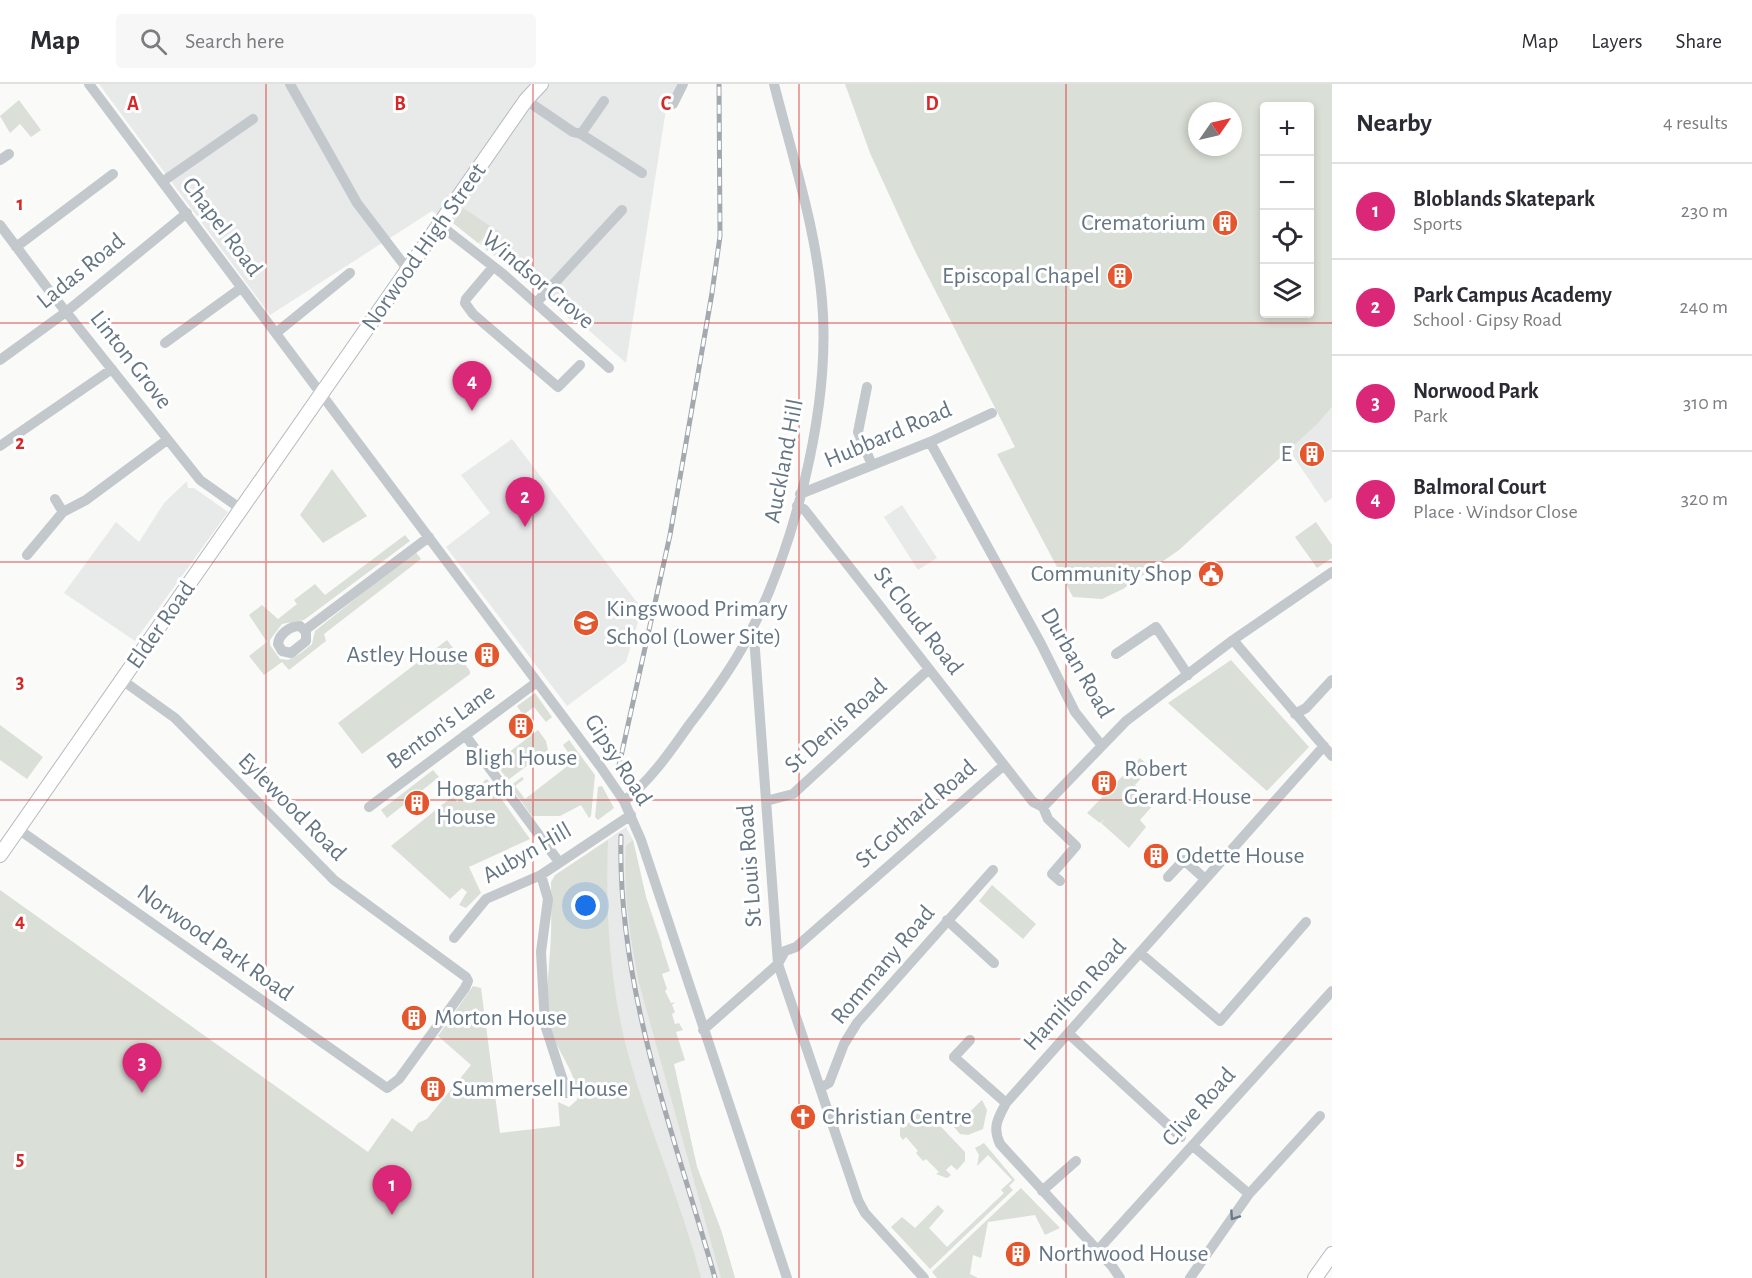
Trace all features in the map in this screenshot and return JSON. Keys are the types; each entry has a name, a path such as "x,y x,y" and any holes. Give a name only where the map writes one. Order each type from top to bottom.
{"main road":[{"name":"Norwood High Street","path":"526,100 530,84"},
{"name":"Norwood High Street","path":"321,394 526,100 541,84"},
{"name":"Elder Road","path":"0,855 321,394"},
{"path":"1315,1278 1332,1254"}],"street":[{"name":"Chapel Road","path":"89,84 321,394"},
{"path":"290,84 357,203 408,270"},
{"path":"673,104 683,84"},
{"name":"Auckland Hill","path":"624,801 643,784 675,745 747,639 785,552 818,412 823,314 818,270 805,203 774,84"},
{"path":"526,100 573,132 581,134 642,173"},
{"path":"581,134 604,101"},
{"path":"162,182 253,119"},
{"path":"16,247 113,174"},
{"path":"536,303 622,210"},
{"name":"Ladas Road","path":"0,360 66,312 187,213"},
{"name":"Linton Grove","path":"0,225 200,480 241,509"},
{"name":"Windsor Grove","path":"440,225 536,303 609,368"},
{"path":"493,267 466,299 465,303 473,314 558,387 580,365"},
{"path":"276,333 350,273"},
{"path":"165,343 241,288"},
{"path":"0,446 112,369"},
{"path":"867,387 858,432 872,465"},
{"name":"Gipsy Road","path":"321,394 624,801 631,815 787,1278"},
{"name":"Hubbard Road","path":"800,494 930,442 992,413"},
{"path":"27,555 63,512 87,500 167,440"},
{"name":"Durban Road","path":"930,442 1041,644 1075,712 1102,746"},
{"path":"55,499 63,512"},
{"name":"St Cloud Road","path":"797,506 804,509 1004,765"},
{"path":"305,630 429,537"},
{"path":"1043,807 1126,721 1233,640 1332,572"},
{"path":"1116,654 1156,627 1188,675"},
{"name":"St Louis Road","path":"747,639 754,642 755,650 778,964 820,1088"},
{"path":"1233,640 1332,756"},
{"name":"St Denis Road","path":"766,801 793,794 929,669"},
{"name":"Eylewood Road","path":"122,680 179,722 334,880 439,956 468,981"},
{"path":"1295,714 1306,708 1332,680"},
{"name":"Benton's Lane","path":"369,807 537,682"},
{"path":"465,735 559,862"},
{"name":"Hamilton Road","path":"1120,1278 1000,1144 994,1132 1006,1103 1324,746"},
{"name":"St Gothard Road","path":"703,1030 778,964 785,951 801,943 1004,765 1034,802 1043,807 1048,819 1076,846 1052,874 1060,881"},
{"name":"Aubyn Hill","path":"454,938 486,899 541,875 631,815"},
{"name":"Norwood Park Road","path":"18,829 376,1082 390,1088 399,1079 468,981"},
{"path":"1168,877 1184,860 1205,879"},
{"name":"Rommany Road","path":"820,1088 830,1083 844,1044 857,1023 993,870"},
{"path":"541,875 548,899 541,952 544,1024 567,1093"},
{"path":"947,920 994,963"},
{"path":"1140,953 1220,1021 1306,922"},
{"name":"Clive Road","path":"1097,1251 1331,995"},
{"path":"1069,1034 1181,1137"},
{"path":"970,1040 954,1057 1006,1103"},
{"path":"820,1088 862,1208 924,1278"},
{"path":"1190,1278 1249,1194 1320,1116"},
{"path":"1193,1146 1249,1194"},
{"path":"1042,1191 1076,1161"}],"shaded area":[{"path":"99,84 679,84 667,103 626,363 576,319 573,322 453,223 432,211 270,315"},
{"path":"845,84 1332,84 1332,407 1316,425 1179,550 1123,589 1102,599 1073,597 997,454 1015,447 914,249 870,153"},
{"path":"19,100 41,130 31,137 20,124 10,133 0,116"},
{"path":"463,208 501,233 488,251 485,249 489,244 483,238 478,243 453,223"},
{"path":"1332,407 1332,498 1325,503 1289,450"},
{"path":"512,439 642,609 626,662 567,706 446,547 490,513 461,475"},
{"path":"332,469 367,516 323,543 300,515"},
{"path":"187,481 188,488 194,488 228,512 135,641 64,593 116,522 139,542 164,503"},
{"path":"902,505 937,558 918,570 884,517"},
{"path":"1316,522 1332,545 1332,558 1317,568 1295,537"},
{"path":"405,535 410,541 304,620 282,624 270,640 270,645 280,659 288,660 301,653 312,644 315,631 415,551 421,559 324,634 326,641 289,670 282,662 264,675 249,656 267,642 249,615 262,605 278,619 297,604 294,600 315,584 325,595"},
{"path":"447,640 470,674 362,754 338,723"},
{"path":"1231,660 1309,747 1267,791 1168,703"},
{"path":"535,693 552,717 546,722 534,707 523,715 517,706"},
{"path":"0,725 43,757 27,779 0,760"},
{"path":"538,730 546,741 548,750 508,780 495,763"},
{"path":"569,740 595,775 591,816 589,818 581,805 560,816 532,816 510,786 522,777 524,779 515,786 525,799 574,761 563,745"},
{"path":"1140,758 1151,768 1135,785 1155,803 1140,820 1146,827 1129,848 1101,823 1105,818 1100,823 1087,813"},
{"path":"433,770 439,777 387,818 381,810"},
{"path":"487,779 530,839 469,867 481,893 466,908 459,905 467,892 462,888 450,899 391,846 453,796 457,802"},
{"path":"602,786 614,808 598,820 595,817 598,787"},
{"path":"626,827 633,840 646,897 662,943 655,988 697,1167 721,1230 735,1278 695,1278 565,940 575,862"},
{"path":"608,840 607,895 610,951 623,1034 638,1089 685,1223 701,1278 0,1278 0,890 368,1152 392,1118 412,1132 418,1123 427,1119 471,1065 438,1036 473,986 481,988 500,1133 560,1126 558,1102 569,1107 577,1100 577,1090 570,1070 555,1042 549,1022 547,996 551,935 551,882 555,875"},
{"path":"633,840 646,897 670,971 662,974 667,989 665,991 671,1003 675,1002 672,1005 675,1012 672,1014 675,1024 679,1023 683,1030 676,1032 685,1060 674,1064 697,1167 721,1230 735,1278 721,1278 639,983 626,897 626,846"},
{"path":"992,885 1036,924 1023,939 979,901"},
{"path":"982,1100 987,1110 983,1129 968,1135 960,1134 954,1127"},
{"path":"920,1110 927,1112 965,1152 965,1161 957,1170 951,1165 946,1170 951,1175 947,1178 936,1174 939,1172 926,1159 923,1161 906,1137 903,1140 900,1136 900,1127 904,1128"},
{"path":"984,1143 1015,1180 1009,1186 1013,1190 930,1269 891,1227 902,1217 915,1228 938,1205 944,1211 929,1228 947,1247 1004,1193 1001,1190 1012,1180 988,1155 977,1166 979,1155 975,1148"},
{"path":"1021,1188 1060,1228 1045,1235 1035,1215 988,1222 981,1258 973,1255 970,1274 978,1278 937,1278 932,1272"}],"railway":[{"path":"618,770 670,535 712,293 720,236 719,84"},
{"path":"621,836 622,892 628,949 638,1004 666,1115 715,1278"}],"place":[{"name":"Crematorium","path":"1225,223"},
{"name":"Episcopal Chapel","path":"1120,276"},
{"name":"Balmoral Court","path":"472,411"},
{"name":"E","path":"1312,454"},
{"name":"Park Campus Academy","path":"525,527"},
{"name":"Community Shop","path":"1211,574"},
{"name":"Kingswood Primary School (Lower Site)","path":"586,623"},
{"name":"Astley House","path":"487,655"},
{"name":"Bligh House","path":"521,726"},
{"name":"Robert Gerard House","path":"1104,783"},
{"name":"Hogarth House","path":"417,803"},
{"name":"Odette House","path":"1156,856"},
{"name":"Morton House","path":"414,1018"},
{"name":"Summersell House","path":"433,1089"},
{"name":"Norwood Park","path":"142,1093"},
{"name":"Christian Centre","path":"803,1117"},
{"name":"Bloblands Skatepark","path":"392,1215"},
{"name":"Northwood House","path":"1018,1254"}]}
